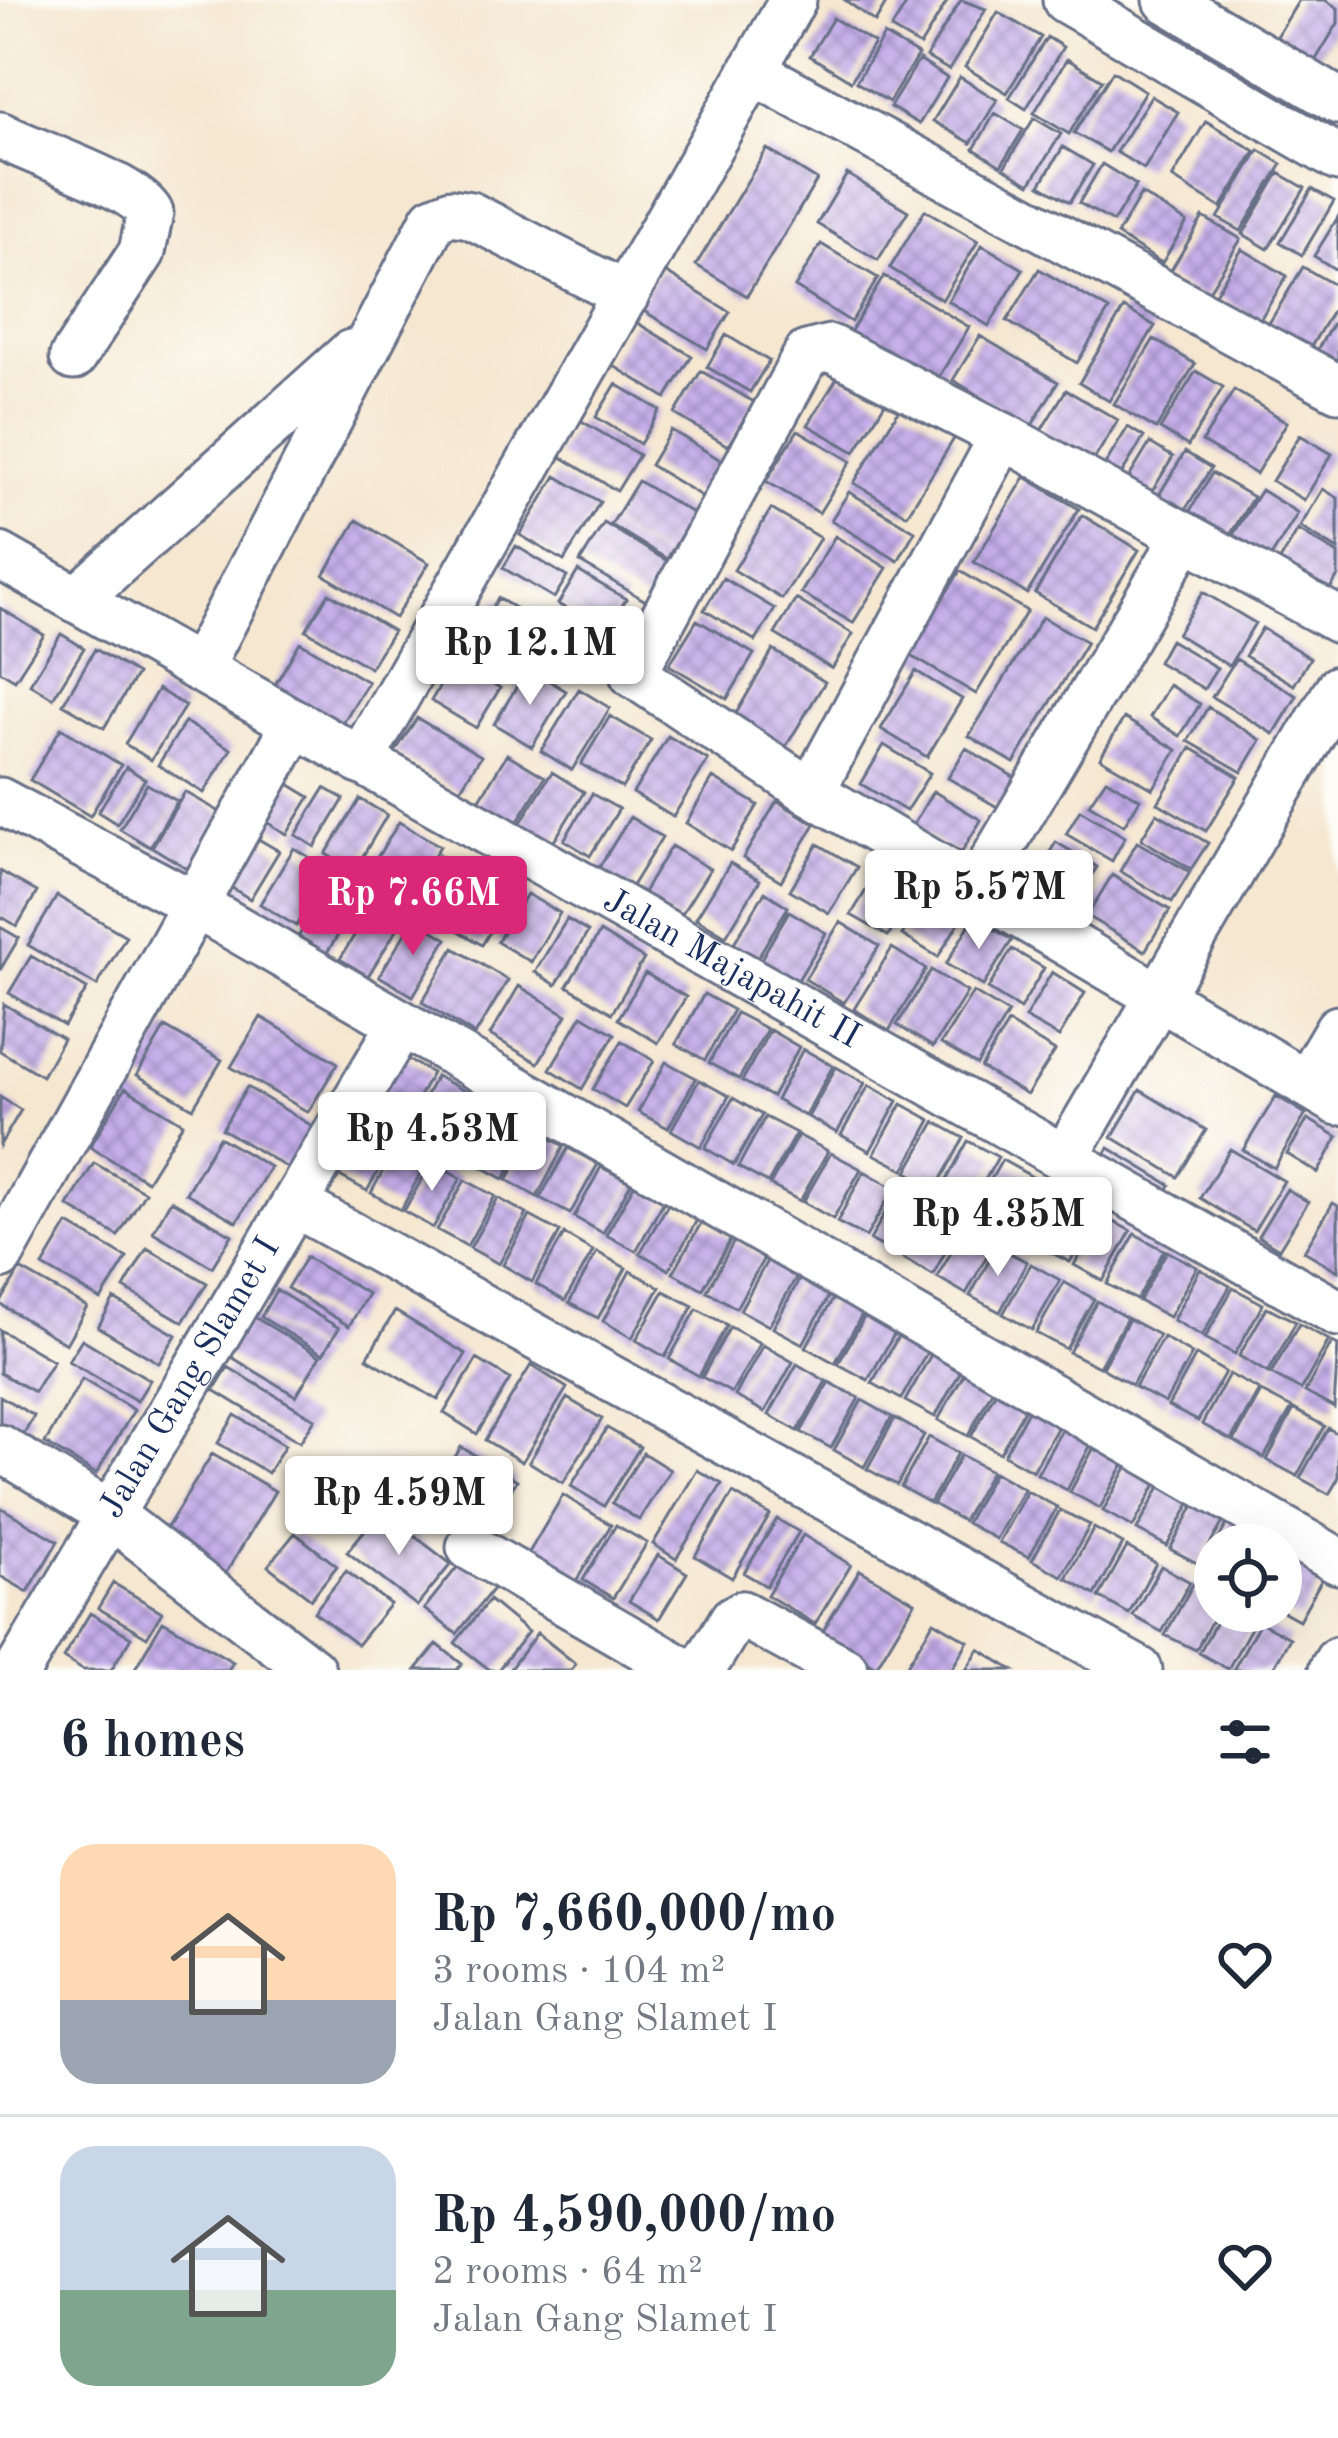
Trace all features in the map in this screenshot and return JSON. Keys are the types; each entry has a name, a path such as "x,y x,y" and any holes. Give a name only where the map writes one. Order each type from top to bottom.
{"street":[{"path":"360,761 793,0"},
{"path":"1066,0 1338,158"},
{"path":"1167,0 1338,101"},
{"path":"752,71 1338,388"},
{"path":"0,135 74,171 121,186 150,213 142,252 73,357"},
{"path":"199,669 434,219 451,212 470,215 626,295"},
{"path":"77,599 370,335"},
{"path":"1338,620 1003,436 830,348 812,349 635,662 633,674 811,793 1322,1093 1338,1029"},
{"path":"811,793 1003,436"},
{"path":"216,474 278,516"},
{"path":"976,890 1185,536"},
{"name":"Jalan Majapahit II","path":"0,556 1338,1313"},
{"path":"1066,1156 1338,689"},
{"path":"0,1256 295,724"},
{"path":"0,801 192,903 1338,1561"},
{"name":"Jalan Gang Slamet I","path":"18,1670 401,1024"},
{"path":"297,1205 1139,1670"},
{"path":"0,1448 108,1514 261,1654 312,1670"},
{"path":"470,1547 682,1670"},
{"path":"702,1670 733,1618 742,1614 845,1670"},
{"path":"1332,1670 1338,1660"}],"building":[{"path":"845,0 888,0 875,22"},
{"path":"909,0 948,0 920,46 891,29"},
{"path":"961,0 986,9 949,70 926,57"},
{"path":"1299,0 1325,0 1338,8 1338,23 1315,61 1276,38"},
{"path":"998,12 1041,37 1007,93 965,67"},
{"path":"833,18 874,43 851,81 810,56"},
{"path":"884,35 918,55 889,102 856,82"},
{"path":"1047,37 1063,47 1026,109 1009,98"},
{"path":"1067,59 1102,80 1069,134 1034,113"},
{"path":"919,60 947,78 919,124 890,107"},
{"path":"1113,71 1145,91 1108,152 1074,133"},
{"path":"960,77 997,100 971,143 933,121"},
{"path":"1151,96 1178,112 1144,169 1116,152"},
{"path":"995,113 1023,130 1001,166 974,149"},
{"path":"1034,118 1061,134 1030,184 1004,168"},
{"path":"1206,121 1255,151 1221,208 1172,178"},
{"path":"1063,147 1093,165 1070,202 1040,185"},
{"path":"767,149 817,180 747,296 696,265"},
{"path":"1259,150 1282,164 1241,231 1218,218"},
{"path":"1102,164 1136,185 1113,222 1079,203"},
{"path":"1279,173 1305,188 1268,249 1243,234"},
{"path":"847,174 908,211 878,260 817,224"},
{"path":"1312,189 1334,201 1302,255 1280,242"},
{"path":"1141,194 1187,222 1162,263 1117,235"},
{"path":"925,210 978,241 942,300 890,268"},
{"path":"1203,217 1241,239 1204,299 1167,277"},
{"path":"1338,217 1338,271 1314,256"},
{"path":"821,244 878,278 851,322 795,287"},
{"path":"982,245 1023,269 989,326 948,301"},
{"path":"1242,249 1287,276 1259,321 1215,294"},
{"path":"1303,267 1338,287 1338,301 1309,350 1268,325"},
{"path":"660,269 730,312 707,349 637,307"},
{"path":"1039,269 1109,310 1077,363 1007,321"},
{"path":"884,276 969,327 934,385 849,334"},
{"path":"1124,308 1155,326 1109,401 1079,383"},
{"path":"1338,315 1338,363 1317,350"},
{"path":"634,321 692,356 666,398 609,363"},
{"path":"726,335 769,361 750,392 707,367"},
{"path":"980,336 1058,382 1031,427 953,380"},
{"path":"1154,339 1195,364 1156,429 1114,404"},
{"path":"701,371 754,402 728,446 675,414"},
{"path":"1196,371 1223,387 1188,446 1160,429"},
{"path":"839,375 885,403 855,452 808,425"},
{"path":"616,384 660,410 640,444 596,417"},
{"path":"1066,390 1118,420 1086,473 1034,442"},
{"path":"1234,390 1287,422 1256,474 1202,442"},
{"path":"902,405 955,437 907,515 854,483"},
{"path":"580,420 639,455 617,491 558,455"},
{"path":"1128,427 1144,437 1114,486 1098,476"},
{"path":"671,430 729,465 708,500 650,465"},
{"path":"798,430 851,461 819,513 766,481"},
{"path":"1300,435 1332,454 1304,500 1272,481"},
{"path":"1150,443 1173,457 1148,498 1125,484"},
{"path":"1185,452 1211,468 1179,520 1153,505"},
{"path":"1212,473 1253,497 1224,545 1184,521"},
{"path":"556,476 600,502 564,561 520,535"},
{"path":"1025,477 1079,509 1027,594 974,562"},
{"path":"638,481 694,514 667,559 611,525"},
{"path":"1323,489 1338,498 1338,550 1300,527"},
{"path":"1261,490 1298,513 1264,568 1226,546"},
{"path":"849,492 915,531 898,561 831,520"},
{"path":"771,509 820,538 782,599 734,570"},
{"path":"1082,515 1139,550 1092,627 1035,593"},
{"path":"357,520 429,563 395,618 324,575"},
{"path":"604,523 672,564 649,603 580,562"},
{"path":"1298,530 1338,554 1338,576 1320,606 1271,576"},
{"path":"835,536 887,568 853,623 801,593"},
{"path":"516,546 567,577 554,598 503,568"},
{"path":"578,571 626,599 606,633 558,604"},
{"path":"960,571 1027,611 976,694 908,654"},
{"path":"723,578 775,609 756,641 704,610"},
{"path":"1203,592 1255,623 1229,666 1177,634"},
{"path":"329,593 393,631 370,668 306,630"},
{"path":"498,598 543,625 514,672 469,645"},
{"path":"796,599 853,634 832,669 775,634"},
{"path":"0,608 44,635 15,680 0,671"},
{"path":"1042,617 1087,642 1014,763 969,736"},
{"path":"697,620 754,654 727,699 669,665"},
{"path":"1262,628 1310,658 1294,685 1245,656"},
{"path":"61,634 84,648 53,698 30,684"},
{"path":"1170,640 1217,668 1204,689 1158,662"},
{"path":"300,642 368,682 340,728 273,688"},
{"path":"95,649 137,674 104,728 63,704"},
{"path":"773,650 825,682 785,748 734,717"},
{"path":"1236,659 1297,696 1274,734 1212,697"},
{"path":"455,660 500,688 476,728 431,701"},
{"path":"528,668 566,691 532,747 494,724"},
{"path":"916,671 962,699 927,757 881,729"},
{"path":"1169,685 1200,704 1180,736 1150,717"},
{"path":"158,689 185,706 151,760 125,744"},
{"path":"579,689 610,708 572,770 541,751"},
{"path":"1208,707 1261,740 1242,772 1188,741"},
{"path":"610,716 651,740 622,788 581,764"},
{"path":"417,718 481,756 459,791 395,752"},
{"path":"1124,718 1177,750 1153,789 1100,758"},
{"path":"185,722 231,749 204,793 158,765"},
{"path":"61,728 121,765 90,816 30,780"},
{"path":"668,736 708,760 673,817 633,793"},
{"path":"884,745 930,773 906,811 861,784"},
{"path":"966,748 1022,782 1004,811 948,778"},
{"path":"1191,748 1239,777 1206,831 1158,803"},
{"path":"507,754 545,777 510,834 472,812"},
{"path":"126,767 145,779 117,824 98,812"},
{"path":"552,772 584,792 548,851 515,832"},
{"path":"277,777 310,797 287,834 254,815"},
{"path":"713,778 758,805 731,851 686,823"},
{"path":"1106,779 1140,799 1124,825 1089,804"},
{"path":"147,784 177,801 150,847 120,829"},
{"path":"325,788 344,799 315,847 296,835"},
{"path":"933,791 981,820 960,855 912,827"},
{"path":"185,792 227,816 193,872 152,847"},
{"path":"592,794 619,809 590,856 564,840"},
{"path":"360,799 387,815 354,871 326,854"},
{"path":"777,801 815,824 781,881 743,858"},
{"path":"1080,810 1125,837 1112,861 1066,834"},
{"path":"1157,813 1208,843 1191,869 1141,839"},
{"path":"630,817 662,837 627,894 595,874"},
{"path":"399,822 440,846 408,899 367,874"},
{"path":"248,833 279,851 250,899 219,880"},
{"path":"1056,842 1097,867 1066,917 1026,892"},
{"path":"1137,842 1190,872 1172,902 1120,871"},
{"path":"818,844 857,867 829,913 790,890"},
{"path":"671,846 710,869 677,921 639,899"},
{"path":"294,848 330,870 296,926 260,904"},
{"path":"439,855 472,876 448,915 415,895"},
{"path":"730,863 760,880 726,936 696,918"},
{"path":"882,864 919,886 888,936 851,915"},
{"path":"0,871 37,892 17,926 0,916"},
{"path":"1112,875 1170,910 1145,951 1087,916"},
{"path":"479,881 510,899 482,945 451,926"},
{"path":"330,884 359,902 326,954 298,937"},
{"path":"765,892 788,907 756,960 732,946"},
{"path":"527,894 560,913 531,962 497,942"},
{"path":"57,896 126,936 97,986 28,945"},
{"path":"378,896 407,913 368,976 340,959"},
{"path":"925,898 961,919 938,957 902,935"},
{"path":"789,911 826,933 795,985 758,964"},
{"path":"974,917 1012,940 983,986 946,964"},
{"path":"414,919 447,939 413,996 379,976"},
{"path":"567,919 588,932 556,985 535,972"},
{"path":"840,922 879,946 844,1003 805,979"},
{"path":"0,927 19,938 0,970"},
{"path":"600,932 644,959 612,1013 567,986"},
{"path":"454,948 508,980 475,1035 422,1002"},
{"path":"892,948 926,969 889,1031 854,1009"},
{"path":"1012,949 1044,968 1020,1009 988,989"},
{"path":"31,956 87,989 64,1026 9,993"},
{"path":"931,970 967,992 933,1047 897,1025"},
{"path":"1052,972 1085,993 1059,1037 1025,1018"},
{"path":"645,973 686,997 658,1043 618,1019"},
{"path":"519,986 567,1015 538,1063 490,1035"},
{"path":"973,992 1008,1013 977,1065 941,1044"},
{"path":"704,994 733,1010 705,1060 676,1044"},
{"path":"4,1004 63,1039 42,1076 0,1051"},
{"path":"736,1013 767,1029 739,1079 709,1063"},
{"path":"582,1015 615,1034 582,1089 550,1069"},
{"path":"261,1017 338,1063 308,1112 231,1067"},
{"path":"1008,1023 1055,1051 1027,1095 981,1068"},
{"path":"165,1027 222,1060 193,1108 137,1075"},
{"path":"770,1030 799,1047 772,1097 742,1081"},
{"path":"622,1041 654,1061 625,1108 593,1089"},
{"path":"803,1049 833,1066 805,1116 776,1100"},
{"path":"403,1057 432,1073 404,1124 375,1107"},
{"path":"666,1062 696,1078 668,1128 638,1112"},
{"path":"836,1067 865,1083 837,1133 808,1117"},
{"path":"436,1076 466,1092 438,1142 409,1126"},
{"path":"699,1080 729,1096 701,1147 671,1130"},
{"path":"869,1085 898,1101 870,1151 841,1135"},
{"path":"247,1087 314,1127 289,1169 222,1129"},
{"path":"125,1088 183,1123 147,1181 90,1147"},
{"path":"1140,1090 1206,1130 1178,1177 1112,1137"},
{"path":"469,1094 499,1110 471,1160 442,1144"},
{"path":"1276,1096 1306,1114 1274,1168 1243,1150"},
{"path":"0,1097 21,1110 0,1145"},
{"path":"733,1098 762,1115 734,1165 705,1148"},
{"path":"902,1104 931,1120 904,1170 874,1154"},
{"path":"503,1112 532,1129 504,1179 475,1163"},
{"path":"765,1117 796,1133 768,1183 738,1167"},
{"path":"1308,1119 1338,1137 1318,1173 1287,1154"},
{"path":"935,1122 964,1138 936,1188 907,1172"},
{"path":"366,1125 395,1141 367,1191 338,1175"},
{"path":"535,1130 564,1146 537,1197 507,1180"},
{"path":"798,1135 828,1151 800,1201 770,1185"},
{"path":"219,1137 270,1167 237,1222 186,1193"},
{"path":"968,1141 998,1157 970,1207 941,1190"},
{"path":"398,1143 428,1159 401,1210 371,1193"},
{"path":"568,1148 598,1164 570,1214 540,1198"},
{"path":"1109,1148 1170,1185 1158,1206 1096,1169"},
{"path":"1230,1149 1284,1181 1254,1231 1200,1198"},
{"path":"831,1153 861,1169 833,1219 803,1202"},
{"path":"1002,1160 1031,1176 1003,1226 974,1209"},
{"path":"432,1161 461,1178 433,1228 404,1211"},
{"path":"94,1163 145,1192 118,1236 68,1206"},
{"path":"601,1167 631,1183 603,1233 574,1217"},
{"path":"864,1171 894,1188 866,1237 837,1222"},
{"path":"1035,1178 1065,1195 1037,1244 1007,1228"},
{"path":"465,1180 495,1196 467,1246 437,1230"},
{"path":"634,1185 664,1201 636,1251 606,1235"},
{"path":"898,1189 927,1205 899,1255 870,1240"},
{"path":"1287,1189 1308,1202 1279,1249 1258,1236"},
{"path":"1068,1196 1098,1213 1070,1262 1040,1247"},
{"path":"498,1198 527,1214 499,1264 470,1248"},
{"path":"171,1200 232,1235 212,1267 153,1232"},
{"path":"1333,1203 1338,1206 1338,1271 1304,1251"},
{"path":"668,1204 697,1220 669,1270 640,1253"},
{"path":"930,1208 960,1224 933,1275 903,1258"},
{"path":"1101,1215 1131,1231 1103,1281 1074,1265"},
{"path":"530,1216 560,1232 532,1282 503,1265"},
{"path":"701,1223 731,1239 703,1289 673,1273"},
{"path":"68,1224 127,1258 101,1300 43,1266"},
{"path":"965,1228 994,1243 966,1294 937,1277"},
{"path":"564,1234 593,1251 565,1301 536,1284"},
{"path":"1135,1234 1164,1250 1137,1300 1107,1284"},
{"path":"734,1241 764,1258 736,1308 707,1291"},
{"path":"997,1246 1027,1262 1000,1312 970,1296"},
{"path":"147,1248 207,1283 183,1322 124,1288"},
{"path":"1167,1251 1197,1267 1169,1317 1139,1301"},
{"path":"597,1252 626,1268 598,1318 569,1303"},
{"path":"306,1257 368,1294 349,1326 287,1288"},
{"path":"768,1259 797,1276 769,1326 740,1310"},
{"path":"1031,1264 1060,1280 1032,1330 1003,1314"},
{"path":"20,1269 87,1307 66,1344 0,1304"},
{"path":"1200,1269 1230,1286 1202,1336 1173,1320"},
{"path":"630,1271 660,1287 632,1338 603,1321"},
{"path":"800,1278 830,1294 803,1344 773,1328"},
{"path":"1064,1282 1094,1299 1066,1349 1036,1333"},
{"path":"1233,1288 1263,1304 1235,1354 1205,1338"},
{"path":"276,1290 339,1328 323,1354 261,1317"},
{"path":"664,1291 693,1306 665,1357 636,1340"},
{"path":"834,1297 863,1313 835,1363 806,1347"},
{"path":"114,1299 176,1335 159,1363 98,1327"},
{"path":"1097,1301 1127,1318 1099,1367 1069,1352"},
{"path":"1267,1307 1296,1322 1268,1373 1239,1356"},
{"path":"697,1309 727,1325 699,1376 669,1359"},
{"path":"395,1311 466,1354 438,1400 367,1358"},
{"path":"249,1314 320,1356 296,1396 225,1353"},
{"path":"866,1314 896,1331 868,1380 838,1364"},
{"path":"1129,1319 1159,1335 1132,1385 1102,1368"},
{"path":"1299,1324 1329,1340 1301,1390 1271,1374"},
{"path":"730,1327 760,1343 732,1393 702,1377"},
{"path":"0,1330 53,1361 34,1392 0,1373"},
{"path":"900,1333 929,1349 901,1399 872,1383"},
{"path":"1163,1337 1192,1354 1165,1403 1135,1387"},
{"path":"82,1339 150,1380 137,1401 68,1361"},
{"path":"1332,1342 1338,1345 1334,1408 1305,1392"},
{"path":"763,1345 793,1362 765,1412 735,1396"},
{"path":"933,1351 963,1367 935,1417 905,1401"},
{"path":"1196,1355 1225,1372 1198,1421 1168,1406"},
{"path":"477,1359 510,1379 477,1434 444,1413"},
{"path":"797,1364 826,1381 798,1431 769,1415"},
{"path":"531,1365 567,1388 522,1462 485,1440"},
{"path":"228,1367 315,1419 300,1442 214,1390"},
{"path":"966,1370 995,1385 968,1436 938,1420"},
{"path":"1229,1374 1259,1390 1231,1440 1202,1424"},
{"path":"82,1379 134,1410 96,1474 45,1443"},
{"path":"829,1382 859,1398 831,1448 801,1432"},
{"path":"998,1387 1028,1403 1000,1453 971,1437"},
{"path":"1261,1392 1292,1408 1264,1458 1234,1441"},
{"path":"0,1396 34,1416 21,1439 0,1426"},
{"path":"567,1398 602,1419 563,1483 529,1462"},
{"path":"862,1400 892,1417 864,1467 834,1450"},
{"path":"1031,1405 1061,1421 1033,1471 1004,1455"},
{"path":"1294,1409 1324,1426 1297,1476 1267,1460"},
{"path":"235,1415 285,1445 268,1473 218,1443"},
{"path":"895,1418 924,1435 897,1485 867,1469"},
{"path":"1065,1424 1094,1439 1067,1490 1037,1474"},
{"path":"607,1428 640,1447 604,1506 571,1486"},
{"path":"1328,1428 1338,1434 1338,1479 1329,1494 1300,1478"},
{"path":"929,1437 958,1453 930,1503 901,1487"},
{"path":"1097,1442 1127,1458 1100,1508 1070,1492"},
{"path":"461,1447 517,1480 490,1524 435,1491"},
{"path":"643,1453 670,1470 639,1520 612,1503"},
{"path":"212,1454 275,1491 220,1583 157,1544"},
{"path":"961,1455 991,1471 963,1521 933,1504"},
{"path":"1131,1460 1160,1477 1133,1527 1103,1511"},
{"path":"697,1470 722,1484 676,1559 653,1544"},
{"path":"994,1472 1024,1489 996,1539 966,1523"},
{"path":"1164,1479 1194,1496 1167,1546 1137,1530"},
{"path":"1027,1491 1057,1507 1029,1557 999,1542"},
{"path":"733,1493 770,1515 732,1578 695,1556"},
{"path":"563,1495 611,1525 574,1584 527,1556"},
{"path":"1198,1498 1227,1515 1222,1524 1194,1524 1194,1561 1170,1549"},
{"path":"0,1507 58,1541 28,1592 0,1576"},
{"path":"381,1510 451,1564 417,1606 347,1552"},
{"path":"1060,1510 1090,1525 1062,1576 1032,1560"},
{"path":"777,1519 799,1532 766,1586 744,1573"},
{"path":"616,1525 647,1543 613,1598 583,1580"},
{"path":"1094,1528 1123,1544 1095,1595 1066,1578"},
{"path":"295,1533 337,1566 311,1599 268,1566"},
{"path":"803,1535 851,1565 815,1624 767,1595"},
{"path":"1127,1547 1156,1563 1129,1614 1099,1597"},
{"path":"658,1555 687,1573 659,1619 629,1601"},
{"path":"1302,1557 1327,1570 1302,1615"},
{"path":"462,1561 495,1586 457,1634 424,1609"},
{"path":"1161,1566 1190,1582 1162,1632 1133,1616"},
{"path":"860,1570 915,1602 876,1667 821,1634"},
{"path":"346,1571 390,1604 357,1645 314,1612"},
{"path":"113,1583 162,1612 147,1637 98,1608"},
{"path":"1194,1585 1194,1632 1206,1632 1196,1650 1165,1635"},
{"path":"489,1600 528,1632 498,1670 490,1670 455,1643"},
{"path":"90,1613 131,1637 111,1670 83,1670 63,1658"},
{"path":"163,1621 233,1662 228,1670 134,1670"},
{"path":"934,1621 968,1641 951,1670 904,1670"},
{"path":"1210,1632 1249,1632 1228,1669 1199,1653"},
{"path":"1254,1632 1279,1632 1290,1638 1272,1670 1233,1670"},
{"path":"537,1633 576,1664 571,1670 509,1670"},
{"path":"437,1644 462,1664 457,1670 416,1670"},
{"path":"979,1649 1013,1670 966,1670"}]}
